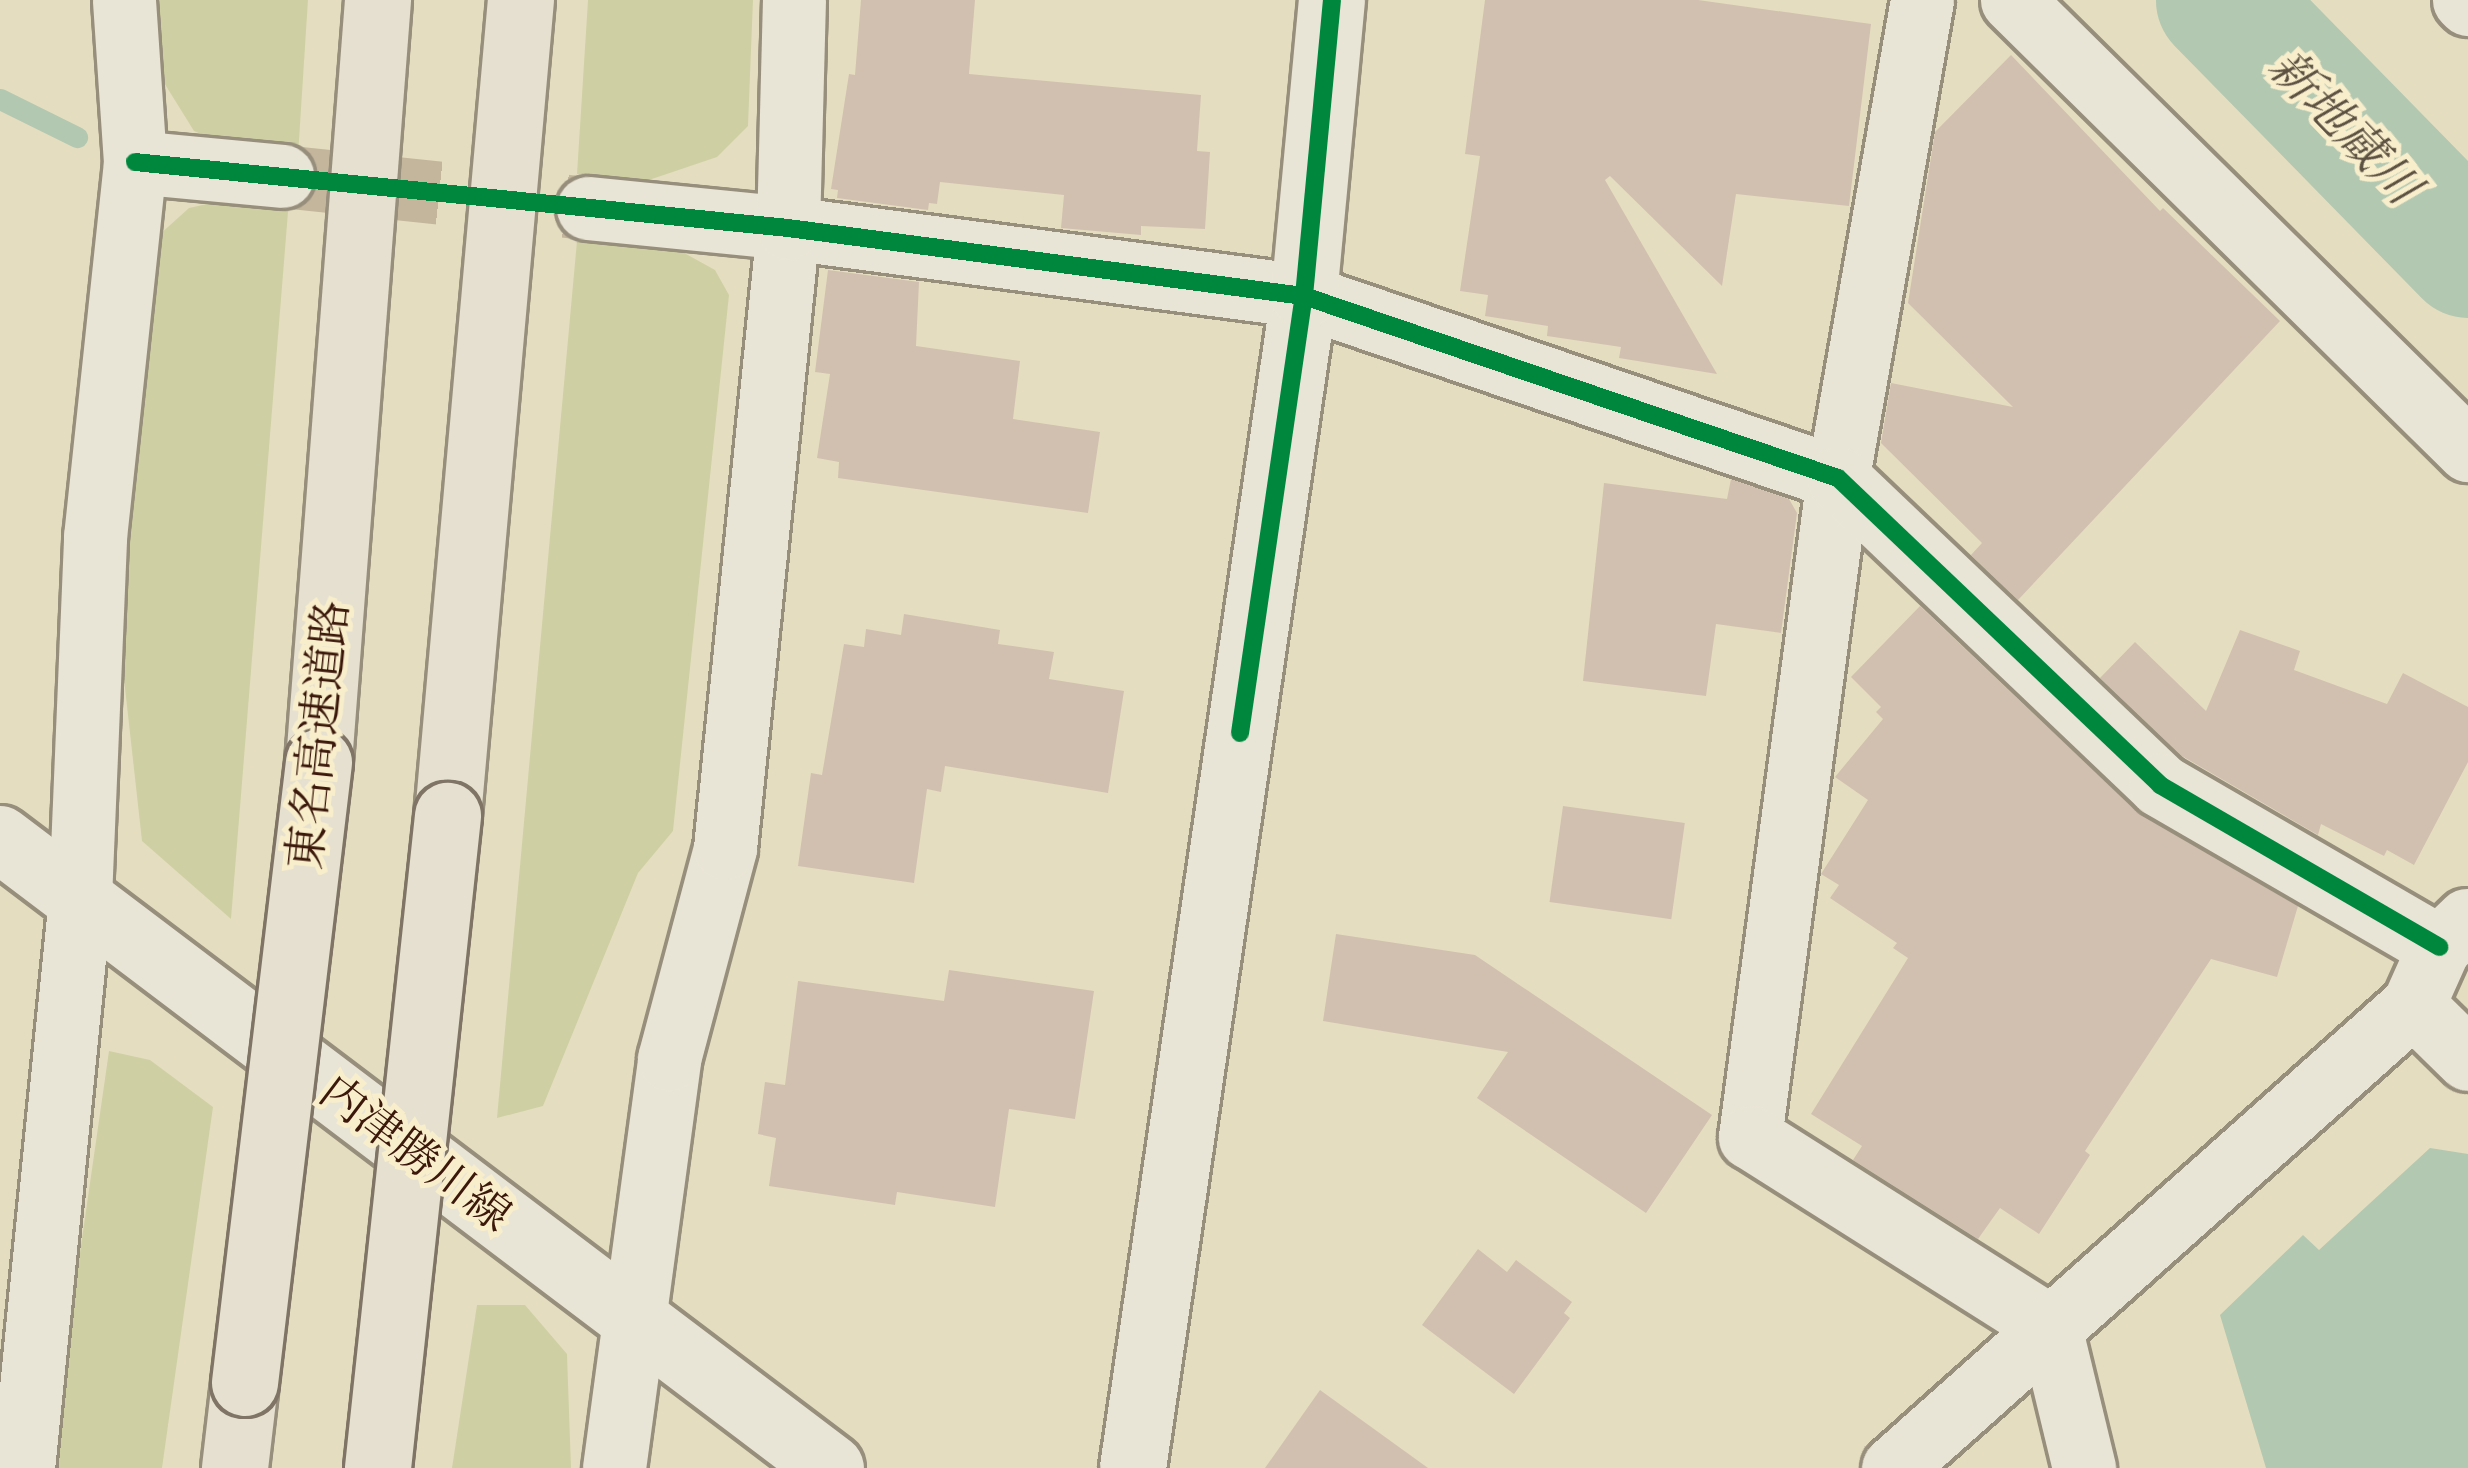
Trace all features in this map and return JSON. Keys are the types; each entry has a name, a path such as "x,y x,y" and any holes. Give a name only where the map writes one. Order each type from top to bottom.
{"highway":[{"name":"東名高速道路","path":"235,1468 320,762 378,0"},
{"path":"378,1468 448,816 521,0"}],"street":[{"path":"23,1468 80,898 95,537 136,161 124,0"},
{"path":"614,1468 669,1059 725,848 788,228 794,0"},
{"path":"1133,1468 1304,296 1332,0"},
{"path":"1922,0 1838,478 1750,1137 2050,1328 2084,1468"},
{"path":"2012,0 2468,450"},
{"path":"136,161 282,176"},
{"path":"587,208 788,228 1304,296 1838,478 2160,785 2453,933 2413,1005 1893,1468"},
{"name":"内津勝川線","path":"0,839 831,1468"},
{"path":"2413,1005 2468,1059"}],"shaded area":[{"path":"158,0 308,0 298,156 251,155 194,131 153,65"},
{"path":"588,0 753,0 748,126 717,157 649,180 577,174"},
{"path":"252,194 289,200 231,919 142,841 112,571 138,254 189,208"},
{"path":"578,230 668,244 715,270 729,295 673,831 638,873 543,1106 497,1118"},
{"path":"109,1051 150,1060 213,1107 162,1468 49,1468"},
{"path":"2430,1148 2468,1154 2468,1468 2266,1468 2220,1315 2303,1235 2319,1250"},
{"path":"477,1305 525,1305 567,1354 571,1468 452,1468"}],"building":[{"path":"861,0 975,0 969,74 1201,95 1197,151 1210,152 1205,229 1141,226 1141,235 1061,228 1064,195 940,182 937,204 929,203 928,210 837,198 838,190 831,189 849,74 855,75"},
{"path":"1485,0 1698,0 1871,24 1849,206 1736,194 1722,286 1610,176 1605,180 1717,374 1619,358 1621,347 1547,336 1548,326 1485,316 1488,295 1460,291 1480,156 1465,154"},
{"path":"2011,55 2160,211 2163,208 2280,321 2018,600 1971,555 1982,543 1881,443 1891,383 2013,407 1908,303 1935,132"},
{"path":"828,270 919,282 916,346 1020,361 1013,419 1100,432 1088,513 838,478 839,462 817,458 830,374 815,372"},
{"path":"1731,479 1789,499 1797,513 1781,633 1716,624 1706,696 1583,681 1604,483 1727,499"},
{"path":"1920,606 2136,811 2298,906 2277,977 2211,959 2085,1151 2090,1155 2039,1234 2000,1208 1978,1239 1853,1160 1862,1146 1811,1114 1908,958 1893,948 1897,943 1830,898 1839,885 1821,874 1868,800 1835,777 1883,719 1876,712 1881,707 1851,677"},
{"path":"904,614 1000,630 998,644 1054,652 1049,679 1124,691 1108,793 945,766 941,792 927,789 914,883 798,866 811,773 822,775 844,644 864,647 866,629 901,635"},
{"path":"2240,630 2300,651 2294,670 2387,704 2403,673 2468,707 2468,762 2414,865 2387,850 2384,856 2321,824 2318,835 2182,756 2100,678 2135,642 2206,711"},
{"path":"1563,806 1685,823 1671,919 1550,902"},
{"path":"1336,934 1475,955 1712,1115 1646,1213 1477,1098 1508,1052 1323,1021"},
{"path":"949,970 1094,991 1075,1119 1009,1109 995,1207 897,1192 895,1205 769,1186 776,1138 758,1134 765,1082 785,1085 798,981 944,1001"},
{"path":"1478,1249 1507,1272 1516,1260 1572,1302 1564,1313 1570,1318 1514,1394 1422,1325"},
{"path":"1320,1390 1428,1468 1265,1468"}],"waterway":[{"name":"新地蔵川","path":"2220,0 2468,253"},
{"path":"0,99 77,137"}],"tunnel":[{"path":"282,176 588,208"}],"cycle path":[{"path":"1240,733 1304,296 1332,0"},
{"path":"135,162 788,228 1304,296 1838,478 2160,785 2439,947"}]}
